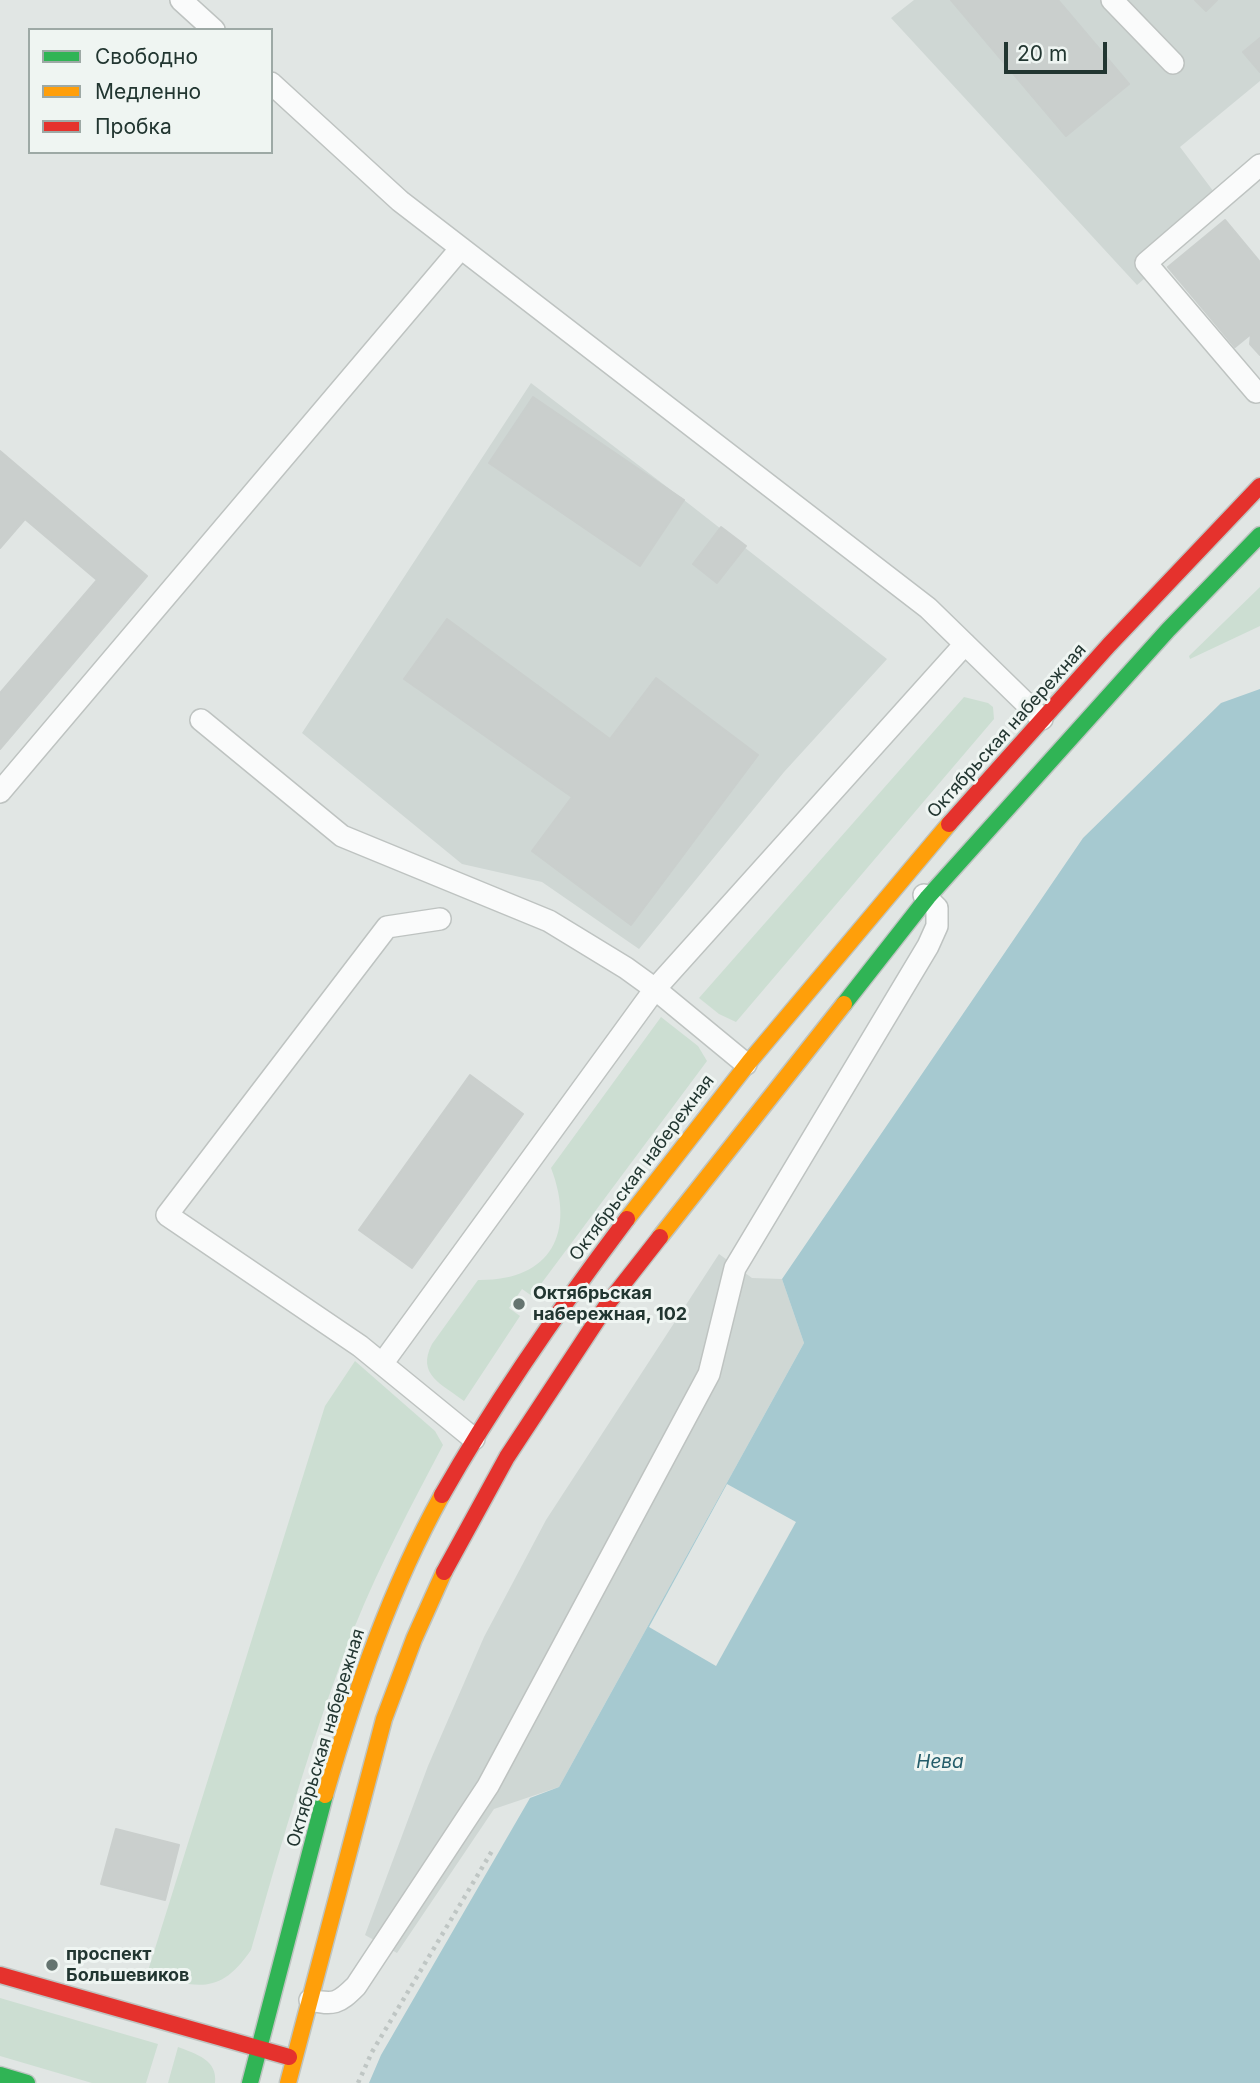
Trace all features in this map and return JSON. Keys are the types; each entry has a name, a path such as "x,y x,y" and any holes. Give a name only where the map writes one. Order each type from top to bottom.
{"main road":[{"name":"Октябрьская набережная","path":"250,2083 327,1790 375,1639 413,1551 474,1438 543,1331 746,1064 901,880 1042,719 1155,594 1260,486"},
{"path":"288,2083 384,1718 414,1639 447,1565 506,1457 608,1302 928,897 1167,630 1260,535"},
{"path":"0,1975 294,2059"},
{"path":"0,2075 27,2083"}],"lane":[{"path":"181,0 212,28"},
{"path":"1112,0 1172,63"},
{"path":"273,85 400,201 919,601 1042,719"},
{"path":"1256,392 1146,263 1260,165"},
{"path":"0,792 461,248"},
{"path":"382,1364 655,989 965,644"},
{"path":"201,720 342,836 549,922 626,968 746,1064"},
{"path":"310,2000 330,2004 342,2000 356,1986 488,1786 709,1374 735,1268 928,946 937,926 937,908 928,897 901,880"},
{"path":"440,919 387,927 167,1215 360,1346 474,1438"}],"path":[{"path":"359,2083 372,2052 492,1851"}],"shaded area":[{"path":"914,0 1260,0 1260,81 1180,147 1226,208 1137,285 891,18"},
{"path":"531,383 887,659 784,772 639,949 542,882 462,864 302,733"},
{"path":"719,1254 752,1278 782,1279 804,1343 559,1787 494,1809 397,1953 365,1935 428,1766 484,1637 546,1520"}],"green space":[{"path":"1260,587 1260,626 1190,659 1189,656"},
{"path":"964,697 988,703 993,707 994,719 736,1022 719,1014 699,998"},
{"path":"661,1017 698,1046 707,1061 532,1296 522,1289 509,1308 520,1316 464,1401 440,1384 429,1371 428,1355 432,1344 478,1280 503,1278 524,1272 540,1262 551,1249 558,1232 560,1213 558,1192 551,1168"},
{"path":"355,1361 435,1431 443,1445 397,1534 355,1626 299,1787 251,1950 239,1965 217,1982 193,1985 147,1974 325,1406"},
{"path":"0,1998 158,2044 146,2083 92,2083 0,2056"},
{"path":"178,2047 209,2063 215,2075 215,2083 168,2083"}],"water":[{"name":"Нева","path":"1260,689 1260,2083 369,2083 381,2055 530,1798 559,1787 804,1343 782,1279 1083,838 1221,703"}],"pier":[{"path":"727,1484 796,1522 716,1666 649,1627"}],"building":[{"path":"951,0 1058,0 1129,84 1066,136"},
{"path":"1195,0 1217,0 1206,11"},
{"path":"1260,38 1260,72 1243,52"},
{"path":"1225,220 1260,262 1260,355 1250,344 1251,334 1235,347 1168,267"},
{"path":"533,397 684,500 640,566 489,463"},
{"path":"0,451 147,576 0,749 0,693 97,580 25,519 0,548"},
{"path":"721,527 746,546 717,583 693,564"},
{"path":"447,619 610,739 656,678 758,755 631,925 532,851 572,797 404,679"},
{"path":"470,1075 523,1114 412,1268 359,1230"},
{"path":"116,1829 179,1845 165,1900 101,1884"}],"traffic: fast":[{"path":"844,1004 928,897 1168,630 1260,535"},
{"path":"250,2083 325,1795"},
{"path":"0,2075 27,2083"}],"traffic: slow":[{"path":"627,1219 750,1061 949,824"},
{"path":"660,1237 844,1004"},
{"path":"325,1795 375,1642 406,1567 442,1495"},
{"path":"288,2083 384,1719 414,1639 444,1572"}],"traffic: jam":[{"path":"949,824 1109,645 1260,486"},
{"path":"442,1495 530,1354 627,1219"},
{"path":"444,1572 507,1457 609,1302 660,1237"},
{"path":"0,1975 289,2057"}],"place":[{"name":"Октябрьская набережная, 102","path":"519,1304"},
{"name":"проспект Большевиков","path":"52,1965"}]}
